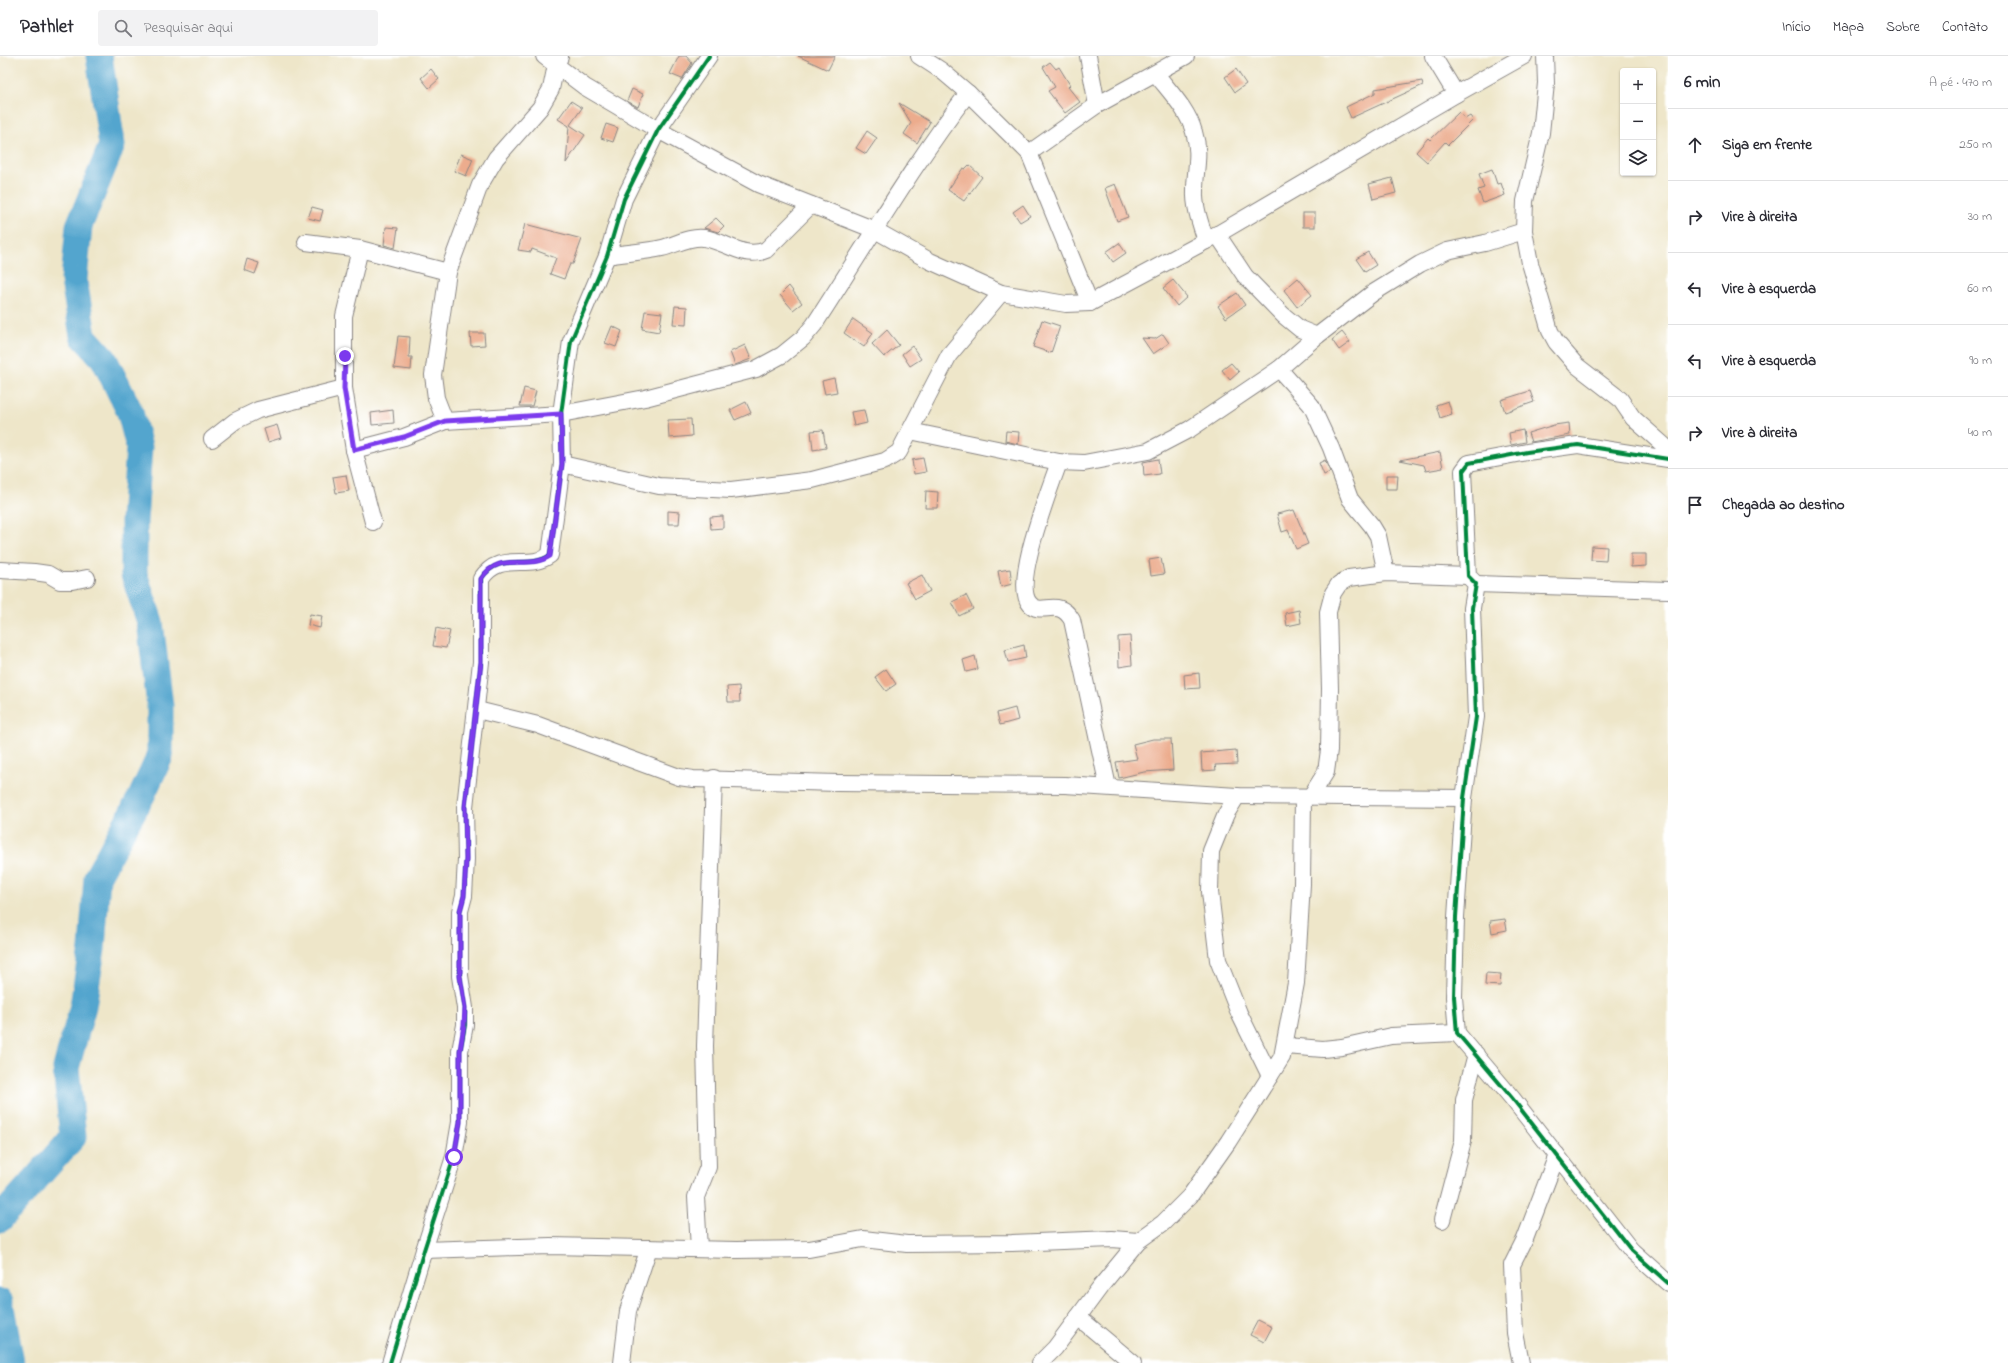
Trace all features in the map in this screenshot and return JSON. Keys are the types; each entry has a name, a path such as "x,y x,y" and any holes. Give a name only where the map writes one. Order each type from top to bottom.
{"street":[{"path":"390,1363 454,1157 460,1122 460,1051 465,1008 460,976 460,911 464,896 466,859 465,807 477,710 481,662 481,579 486,570 498,563 540,560 550,556 562,464 561,414 571,341 607,256 624,199 658,130 709,56"},
{"path":"919,56 942,71 968,93 1029,153 1090,303"},
{"path":"1088,56 1097,105"},
{"path":"1029,153 1097,105 1156,74 1186,56"},
{"path":"1433,56 1456,94"},
{"path":"554,59 585,87 658,130 758,184 875,230 930,261 1001,293 1066,304 1090,303 1212,238 1456,94 1524,56"},
{"path":"1545,56 1546,83 1541,133 1525,201 1524,231 1530,263 1550,331 1556,342 1581,369 1624,403 1633,418 1668,449"},
{"path":"445,421 436,398 433,375 448,272 480,184 496,158 540,108 551,89 554,59"},
{"path":"1156,74 1186,112 1194,131 1197,146 1198,168 1195,191 1198,212 1212,238 1245,276 1300,329 1317,336"},
{"path":"354,450 404,437 445,421 561,414 645,398 748,371 782,355 803,338 814,325 936,134 968,93"},
{"path":"607,256 663,248 691,239 703,238 748,254 757,253 766,250 811,205"},
{"path":"910,431 1059,462 1084,463 1148,450 1190,429 1279,369 1317,336 1373,293 1420,264 1447,251 1485,243 1524,231"},
{"path":"306,242 360,249 448,272"},
{"path":"360,249 344,316 344,388 354,450 373,522"},
{"path":"562,464 659,486 731,490 812,480 885,461 899,452 949,355 1001,293"},
{"path":"1279,369 1311,405 1331,448 1350,499 1372,526 1378,536 1386,573"},
{"path":"212,439 235,422 258,410 344,388"},
{"path":"1668,459 1578,445 1527,452 1469,463 1462,471 1472,580 1476,717 1464,798 1454,990 1457,1034 1476,1054 1631,1250 1668,1283"},
{"path":"1059,462 1031,540 1027,565 1026,596 1030,604 1036,608 1060,608 1067,611 1072,620 1108,787"},
{"path":"0,570 48,574 60,581 72,581 87,578"},
{"path":"1040,1363 1055,1348 1101,1286 1138,1241 1162,1223 1190,1196 1228,1142 1282,1057 1286,1046 1296,983 1307,796 1326,772 1329,750 1328,612 1334,593 1339,584 1349,578 1386,573 1472,580 1668,590"},
{"path":"477,710 538,725 679,777 838,783 1108,787 1237,796 1464,798"},
{"path":"698,1249 696,1197 708,1167 705,1046 714,778"},
{"path":"1237,796 1226,814 1210,851 1210,892 1218,960 1239,1013 1270,1076"},
{"path":"1286,1046 1323,1049 1342,1047 1391,1036 1457,1034"},
{"path":"1442,1220 1463,1141 1464,1100 1476,1054"},
{"path":"1521,1363 1515,1333 1512,1265 1525,1239 1557,1155"},
{"path":"424,1250 550,1246 698,1249 809,1249 863,1239 907,1244 1012,1243 1112,1239 1138,1241"},
{"path":"622,1363 628,1311 649,1248"},
{"path":"1078,1316 1133,1363"}],"building":[{"path":"679,56 686,56 692,63 682,79 670,74"},
{"path":"798,56 835,56 828,70"},
{"path":"1050,62 1056,69 1059,67 1070,85 1068,87 1080,102 1065,113 1048,91 1055,87 1043,67"},
{"path":"431,69 439,79 429,88 421,78"},
{"path":"1236,69 1246,84 1235,92 1225,77"},
{"path":"1422,81 1423,85 1351,118 1346,107 1375,93 1375,89"},
{"path":"632,89 643,94 638,107 627,101"},
{"path":"571,101 582,108 570,125 585,135 566,163 569,126 558,119"},
{"path":"899,103 930,122 917,143 904,134 911,123"},
{"path":"1459,112 1465,119 1470,116 1473,120 1448,145 1445,142 1427,162 1416,152 1428,138 1430,140"},
{"path":"606,124 618,128 613,142 601,138"},
{"path":"867,131 877,138 866,154 856,148"},
{"path":"461,154 473,159 466,176 454,171"},
{"path":"969,165 982,177 964,201 948,190 963,168 965,169"},
{"path":"1492,169 1497,184 1501,183 1505,195 1483,203 1478,190 1484,188 1479,174"},
{"path":"1392,178 1396,193 1373,199 1369,184"},
{"path":"1115,184 1128,217 1117,221 1105,188"},
{"path":"1023,205 1030,216 1020,222 1013,212"},
{"path":"312,207 323,210 320,221 308,218"},
{"path":"1303,213 1315,213 1315,227 1303,227"},
{"path":"716,218 724,226 718,232 704,228"},
{"path":"525,224 582,239 573,264 570,264 564,279 550,274 556,258 532,249 531,252 518,250"},
{"path":"386,227 398,228 395,248 384,245"},
{"path":"1119,243 1126,253 1113,262 1106,252"},
{"path":"1368,252 1376,265 1365,272 1356,259"},
{"path":"247,259 259,263 255,274 244,270"},
{"path":"1298,278 1312,295 1297,307 1284,290"},
{"path":"1173,280 1187,297 1177,306 1163,288"},
{"path":"789,286 802,303 793,310 780,295"},
{"path":"1237,293 1245,305 1226,318 1218,306"},
{"path":"675,306 687,307 686,325 673,324"},
{"path":"645,311 662,313 659,332 642,329"},
{"path":"853,319 873,333 864,347 844,333"},
{"path":"1042,320 1060,326 1051,353 1033,347"},
{"path":"612,326 622,331 616,347 605,343"},
{"path":"887,330 899,345 884,357 872,344"},
{"path":"1342,332 1350,342 1339,350 1332,340"},
{"path":"470,333 484,333 485,345 471,346"},
{"path":"1163,334 1169,343 1153,354 1142,338 1155,339"},
{"path":"398,336 410,337 409,357 412,357 411,370 394,368"},
{"path":"745,345 751,359 735,365 730,352"},
{"path":"912,346 921,359 910,366 902,354"},
{"path":"1231,363 1239,372 1230,380 1222,370"},
{"path":"834,378 837,392 825,394 822,381"},
{"path":"524,388 536,391 532,406 520,406"},
{"path":"1530,391 1534,402 1505,412 1501,400"},
{"path":"1448,401 1452,414 1440,418 1436,405"},
{"path":"746,402 751,413 735,420 730,410"},
{"path":"393,410 394,423 372,425 371,413"},
{"path":"864,410 867,423 854,426 851,412"},
{"path":"691,419 692,436 669,438 668,420"},
{"path":"1569,423 1570,435 1531,442 1528,433 1554,425"},
{"path":"277,425 281,438 268,442 264,429"},
{"path":"823,430 826,448 813,450 811,431"},
{"path":"1523,430 1525,442 1511,445 1509,433"},
{"path":"1006,431 1019,432 1018,444 1005,441"},
{"path":"1440,452 1443,468 1426,471 1424,465 1400,460"},
{"path":"923,458 926,472 914,474 912,460"},
{"path":"1158,459 1160,474 1144,476 1143,462"},
{"path":"1325,460 1330,472 1324,475 1319,463"},
{"path":"346,475 349,491 336,493 333,477"},
{"path":"1386,475 1398,475 1397,489 1386,489"},
{"path":"926,491 938,492 937,508 925,508"},
{"path":"1294,510 1308,544 1296,549 1288,530 1282,532 1277,514"},
{"path":"668,511 680,512 679,524 668,524"},
{"path":"723,516 723,528 711,529 710,517"},
{"path":"1592,546 1607,547 1606,561 1591,560"},
{"path":"1631,554 1646,554 1646,566 1631,567"},
{"path":"1161,558 1164,574 1151,576 1149,560"},
{"path":"1010,569 1012,584 1001,587 998,571"},
{"path":"922,575 930,591 915,599 906,583"},
{"path":"966,595 973,609 959,616 952,602"},
{"path":"1299,610 1301,623 1287,626 1285,613"},
{"path":"310,614 322,616 320,628 308,625"},
{"path":"436,628 450,631 446,648 433,646"},
{"path":"1130,636 1132,665 1119,667 1118,637"},
{"path":"1024,645 1026,658 1008,662 1005,650"},
{"path":"975,656 978,669 966,672 963,660"},
{"path":"886,669 896,684 886,691 875,677"},
{"path":"1199,673 1200,688 1185,689 1184,675"},
{"path":"739,686 740,702 728,702 727,687"},
{"path":"1015,708 1018,720 1000,725 997,713"},
{"path":"1153,739 1171,739 1173,770 1144,772 1119,778 1116,762 1137,759 1133,744"},
{"path":"1236,750 1237,764 1215,765 1216,770 1202,771 1201,753"},
{"path":"1505,919 1507,930 1492,933 1490,921"},
{"path":"1486,973 1501,974 1500,986 1485,985"},
{"path":"1258,1320 1272,1327 1264,1342 1250,1335"}],"waterway":[{"path":"0,1219 73,1137 66,1068 83,1006 92,949 97,877 142,795 160,756 160,706 150,622 134,574 134,522 139,447 130,412 104,359 83,336 74,280 79,226 112,145 99,56"},
{"path":"0,1302 11,1363"},
{"path":"0,1327 6,1331"}],"cycle path":[{"path":"390,1363 454,1157 460,1122 460,1051 465,1025 465,1008 460,976 460,911 464,896 466,859 465,807 481,662 481,579 489,570 497,565 533,561 550,555 562,464 561,414 571,341 607,256 624,199 658,130 709,56"},
{"path":"1668,459 1578,445 1527,452 1469,463 1463,471 1468,576 1476,584 1472,608 1476,717 1464,798 1456,917 1454,997 1457,1033 1512,1098 1631,1250 1668,1283"}],"route":[{"path":"345,356 344,388 354,450 404,437 445,421 561,414 562,464 552,550 550,556 540,560 498,563 486,570 481,579 481,662 477,710 465,807 466,859 464,896 460,911 460,976 465,1008 460,1051 460,1122 454,1157"}]}
